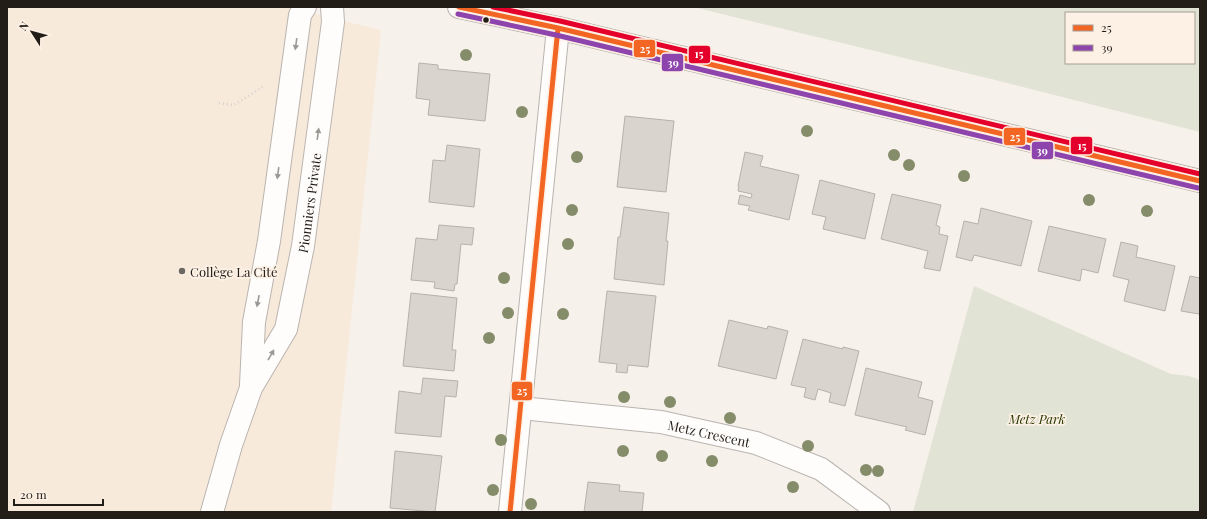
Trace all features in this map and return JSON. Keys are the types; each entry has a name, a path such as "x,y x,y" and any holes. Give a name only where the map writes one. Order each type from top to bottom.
{"street":[{"name":"Pionniers Private","path":"251,388 254,322 269,241 300,15 305,7"},
{"name":"Pionniers Private","path":"212,512 231,445 251,388 286,329 303,246 333,22 332,7"},
{"path":"459,7 558,28 1200,181"},
{"path":"510,512 558,28"},
{"name":"Metz Crescent","path":"521,408 661,422 756,443 821,469 879,512"}],"path":[{"path":"219,103 234,104 267,83"}],"shaded area":[{"name":"Collège La Cité","path":"7,7 286,7 381,30 331,512 7,512"}],"green space":[{"path":"693,7 1200,7 1200,132 987,78"},
{"name":"Metz Park","path":"974,286 1171,374 1189,376 1200,380 1200,512 913,512"}],"building":[{"path":"419,63 438,65 438,69 490,74 485,121 428,115 430,100 416,98"},
{"path":"625,116 674,121 666,192 617,187"},
{"path":"447,145 480,149 474,207 429,202 433,160 445,161"},
{"path":"745,152 763,156 760,166 799,175 789,220 748,210 750,206 738,204 740,195 751,198 752,194 738,191"},
{"path":"820,180 875,194 865,239 823,229 826,217 812,214"},
{"path":"892,194 941,205 936,225 940,227 939,234 948,236 940,271 924,268 928,251 881,239"},
{"path":"624,207 669,213 664,285 614,279 618,237 620,237"},
{"path":"981,208 1032,221 1021,266 974,255 972,261 956,257 964,221 978,224"},
{"path":"439,225 474,228 472,245 461,244 457,284 455,284 454,291 434,288 435,282 411,280 416,238 437,240"},
{"path":"1049,226 1106,239 1098,273 1082,269 1080,281 1038,271"},
{"path":"1121,242 1138,246 1136,257 1175,266 1165,311 1124,301 1129,280 1113,276"},
{"path":"1190,276 1200,278 1199,314 1181,311"},
{"path":"607,291 656,296 648,367 628,365 627,373 616,372 617,364 599,362"},
{"path":"411,293 457,298 452,350 456,350 454,371 403,366"},
{"path":"729,320 767,329 768,326 788,331 776,379 718,366"},
{"path":"803,339 843,349 843,347 859,351 845,406 829,402 831,393 818,389 815,400 804,397 806,388 791,385"},
{"path":"866,368 922,382 918,397 933,401 925,435 905,430 907,427 855,415"},
{"path":"423,378 458,381 456,397 445,396 441,437 395,433 399,391 421,394"},
{"path":"395,451 442,456 435,512 390,508"},
{"path":"588,482 620,485 619,491 644,493 642,512 584,512"}],"transit line":[{"name":"25","path":"459,7 558,28 1200,181"},
{"name":"15","path":"493,7 560,21 1200,174"},
{"name":"39","path":"458,14 556,35 1198,188"},
{"name":"25","path":"510,512 558,28"}],"place":[{"name":"Collège La Cité","path":"182,271"}]}
